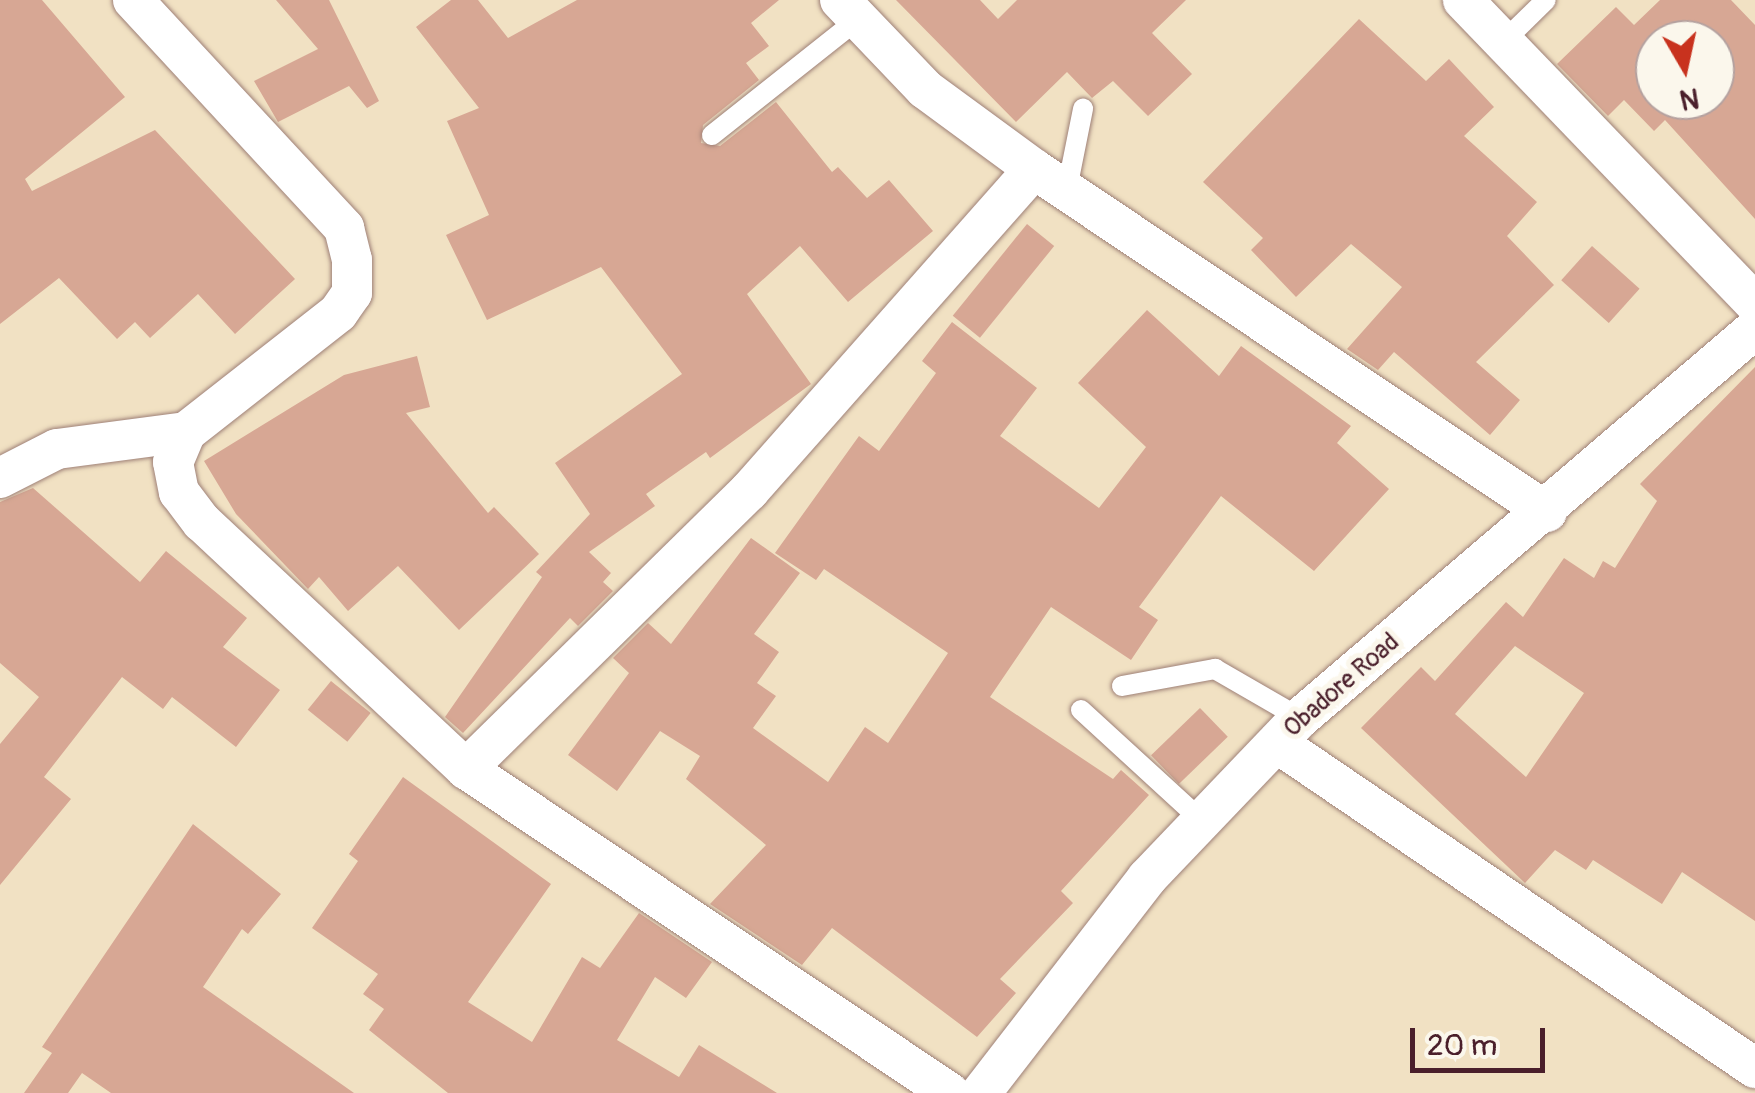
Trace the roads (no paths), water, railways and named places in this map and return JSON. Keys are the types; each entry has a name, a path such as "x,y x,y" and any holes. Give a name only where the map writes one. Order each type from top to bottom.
{"street":[{"path":"133,0 344,228 352,260 352,293 338,312 186,432 173,462 179,492 202,522 466,770 950,1093"},
{"path":"1463,0 1500,45 1755,303"},
{"path":"848,10 926,89 1051,179 1547,512"},
{"path":"466,770 748,491 1051,179"},
{"name":"Obadore Road","path":"981,1093 1148,878 1289,731 1547,512 1755,328"},
{"path":"0,478 57,449 186,432"},
{"path":"1289,731 1755,1068"}],"lane":[{"path":"1500,45 1546,0"},
{"path":"712,135 848,10"},
{"path":"1051,179 1083,109"},
{"path":"1122,686 1214,669 1289,731"},
{"path":"1082,710 1200,820"}]}
